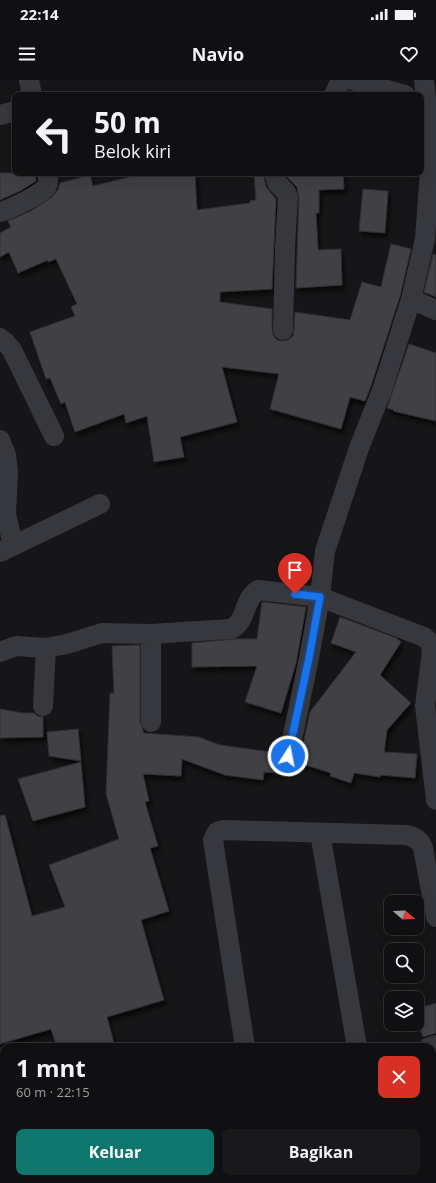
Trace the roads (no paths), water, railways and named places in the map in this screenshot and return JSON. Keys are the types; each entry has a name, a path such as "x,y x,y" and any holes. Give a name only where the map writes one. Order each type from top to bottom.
{"street":[{"path":"29,80 31,92"},
{"path":"335,92 341,80"},
{"path":"352,80 394,92"},
{"path":"287,764 320,597 327,542 359,448 382,390 411,299 425,239 430,170 428,110 424,80"},
{"path":"0,115 12,111"},
{"path":"0,212 7,211 43,191 48,182 47,176"},
{"path":"275,176 277,183 286,192 288,197 283,330"},
{"path":"411,299 436,310"},
{"path":"0,338 12,350 54,436"},
{"path":"0,440 6,455 8,472 6,514 7,549 100,504"},
{"path":"0,652 16,646 46,648 67,644 102,633 151,634 231,629 238,625 250,599 258,590 320,597 417,634 430,642 432,652 430,708 436,800"},
{"path":"151,634 151,722"},
{"path":"43,706 46,648"},
{"path":"244,1043 214,837 217,832 222,830 405,835 416,838 423,848 436,917"},
{"path":"320,833 357,1043"}]}
